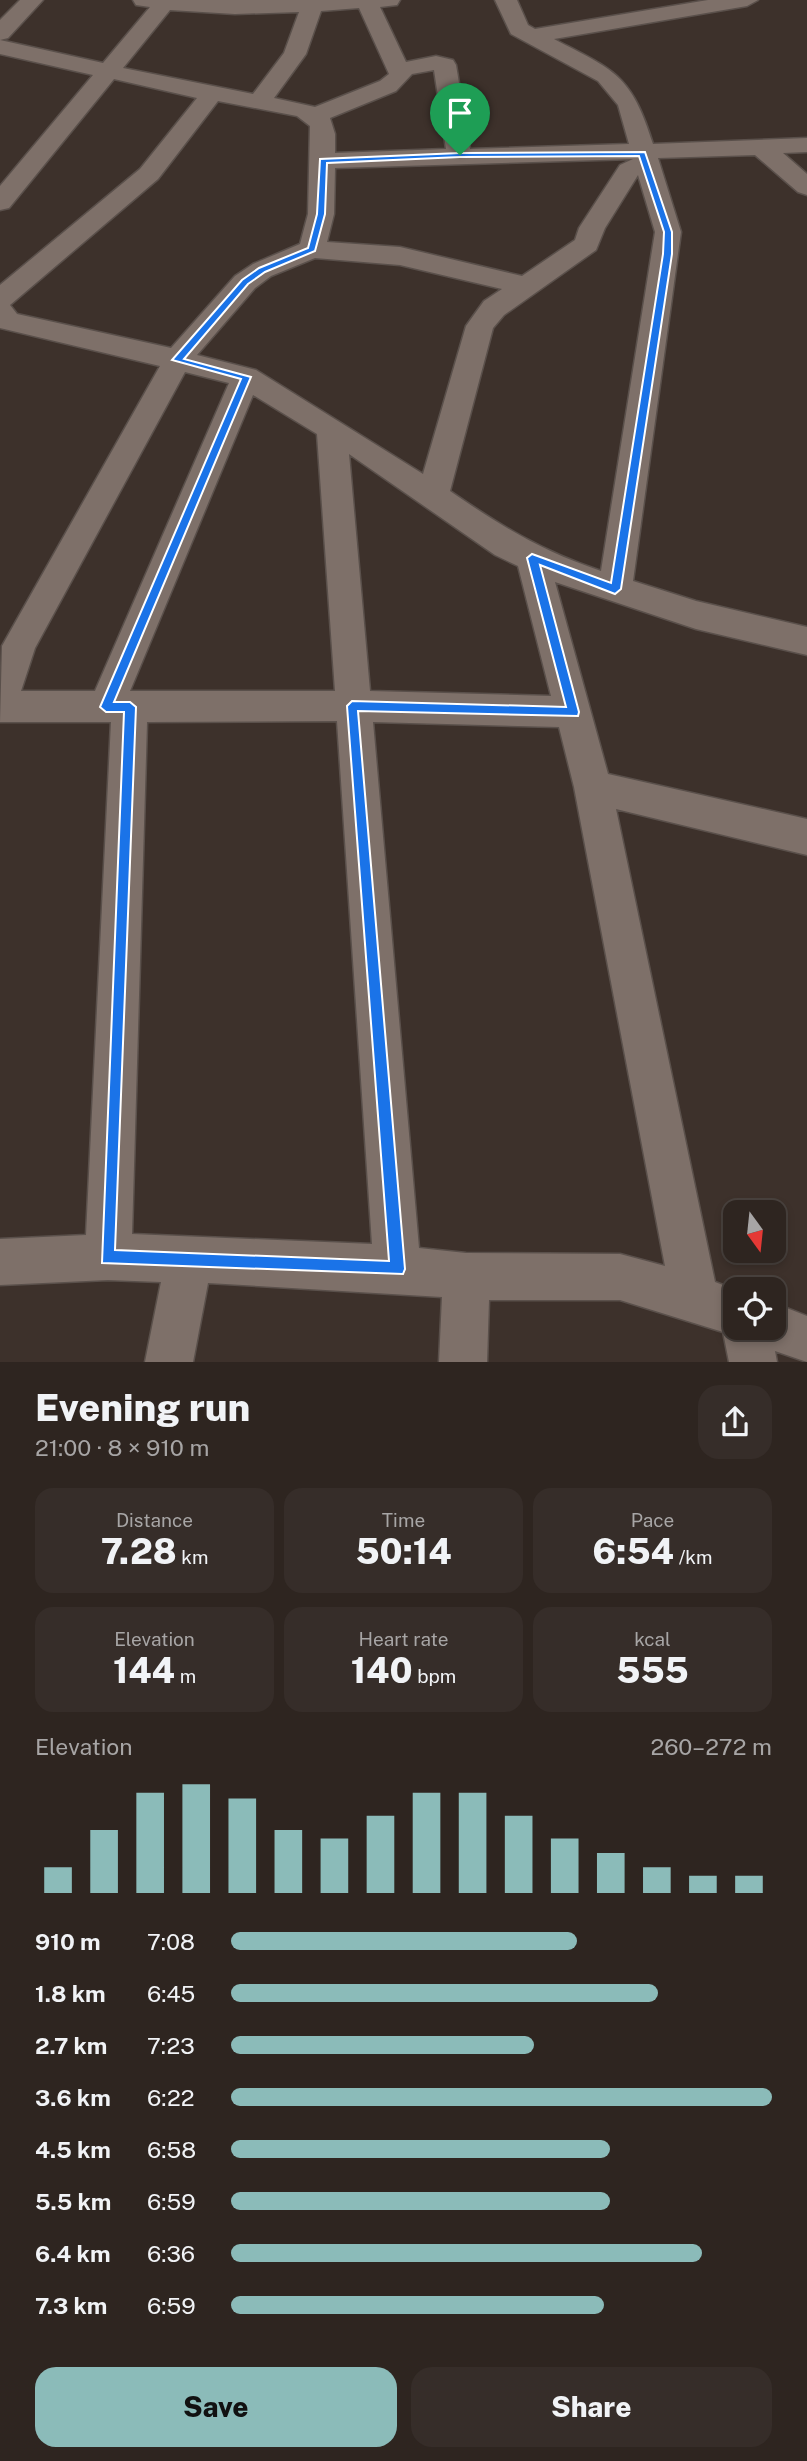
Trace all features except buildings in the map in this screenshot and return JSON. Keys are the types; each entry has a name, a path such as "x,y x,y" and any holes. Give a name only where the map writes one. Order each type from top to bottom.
{"street":[{"path":"0,33 32,0"},
{"path":"506,0 513,20 530,36 606,76 629,104 668,232 667,254 615,589"},
{"path":"530,36 747,0"},
{"path":"0,202 108,71 158,1 312,5 377,1 401,75 388,86 314,116"},
{"path":"260,100 295,54 312,5"},
{"path":"0,47 213,93 260,100 304,110 314,116 323,134 323,161 321,214 312,249"},
{"path":"400,71 436,63 445,65 460,155"},
{"path":"2,316 149,174 213,93"},
{"path":"323,161 460,155 644,159 807,145"},
{"path":"762,148 807,187"},
{"path":"433,495 480,326 494,308 587,244 592,228 629,170 644,159"},
{"path":"526,286 400,256 312,249 262,270 245,282 177,360 19,646 0,705 352,706 573,712"},
{"path":"2,316 246,377 332,429 506,546 615,589 696,615 807,641"},
{"path":"107,1257 118,707 246,377"},
{"path":"332,429 397,1269"},
{"path":"0,1262 107,1257 397,1269 467,1276 620,1277 715,1305 593,787 532,558"},
{"path":"593,787 807,837"},
{"path":"169,1362 189,1259"},
{"path":"463,1362 467,1276"},
{"path":"786,1332 807,1340"},
{"path":"748,1340 753,1362"}],"route":[{"path":"642,154 668,232 667,254 615,589 558,570 532,558 573,712 352,706 397,1269 107,1257 130,707 106,707 246,377 177,360 245,282 262,270 312,249 321,214 323,161 460,155 642,154"}]}
